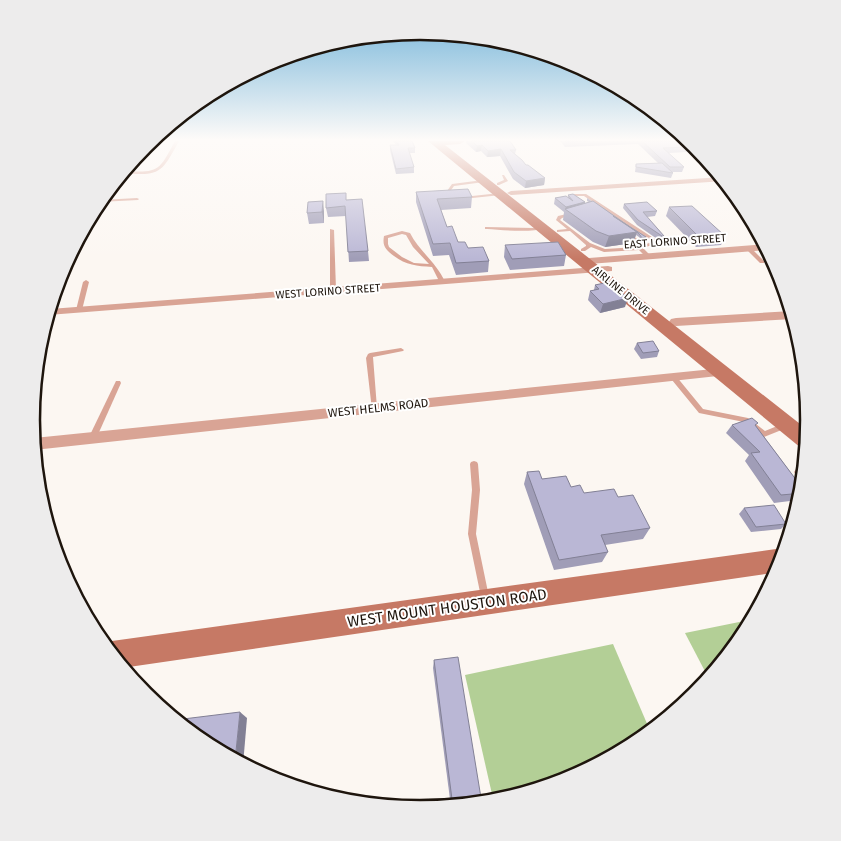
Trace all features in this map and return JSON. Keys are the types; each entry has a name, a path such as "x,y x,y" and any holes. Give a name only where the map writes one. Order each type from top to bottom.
{"main road":[{"name":"AIRLINE DRIVE","path":"494,180 565,230 593,259 723,372 800,436"},
{"name":"AIRLINE DRIVE","path":"482,181 503,187 543,228 593,259 801,422"},
{"name":"WEST MOUNT HOUSTON ROAD","path":"120,654 774,561"}],"street":[{"path":"503,187 563,189 703,180"},
{"name":"EAST LORINO STREET","path":"593,259 759,247"},
{"name":"WEST LORINO STREET","path":"56,311 442,282 593,259"},
{"path":"676,322 786,315"},
{"name":"WEST HELMS ROAD","path":"41,443 723,372"}],"lane":[{"path":"434,193 448,192 453,185 482,181"},
{"path":"459,198 503,187"},
{"path":"563,189 579,201"},
{"path":"573,195 585,195 656,242 640,248 604,251 593,259"},
{"path":"110,200 138,199"},
{"path":"565,230 558,220 560,217 575,213"},
{"path":"487,228 543,228"},
{"path":"332,230 333,290"},
{"path":"621,230 636,240 640,248 648,256"},
{"path":"432,266 414,265 400,261 387,250 386,237 402,232 408,234 412,243 440,275 442,282"},
{"path":"748,248 762,262"},
{"path":"79,310 86,282"},
{"path":"374,408 370,355 401,350"},
{"path":"674,378 701,411 746,420 764,434 787,425"},
{"path":"93,437 118,383"},
{"path":"474,464 476,490 472,534 486,602"}],"green space":[{"path":"744,621 706,673 685,633"},
{"path":"613,644 648,725 632,737 589,762 543,781 492,794 465,675"}],"building":[{"path":"468,189 472,197 437,199 447,227 452,226 458,242 465,242 468,248 483,247 489,261 456,263 450,243 433,244 416,192"},
{"path":"346,193 346,200 362,199 368,251 348,252 345,206 326,208 326,194"},
{"path":"573,194 585,202 566,207 555,198 566,196 573,201 568,195"},
{"path":"323,201 322,212 307,213 308,202"},
{"path":"593,201 637,232 609,236 596,231 565,209"},
{"path":"647,202 657,211 643,212 664,236 638,220 624,204"},
{"path":"692,206 725,236 700,238 669,207"},
{"path":"613,216 646,237 642,238 637,232"},
{"path":"558,242 566,255 512,259 505,245"},
{"path":"609,282 628,298 603,304 590,291 599,289 595,285"},
{"path":"653,341 659,351 643,353 637,343"},
{"path":"752,418 758,423 755,425 796,480 794,494 781,495 751,453 760,452 732,425"},
{"path":"539,471 542,479 566,476 571,487 580,485 584,493 614,489 618,497 633,495 650,528 601,535 608,552 559,560 527,472"},
{"path":"774,505 786,524 756,527 744,508"},
{"path":"458,657 481,796 452,799 434,660"},
{"path":"240,712 236,753 209,737 185,719"}]}
